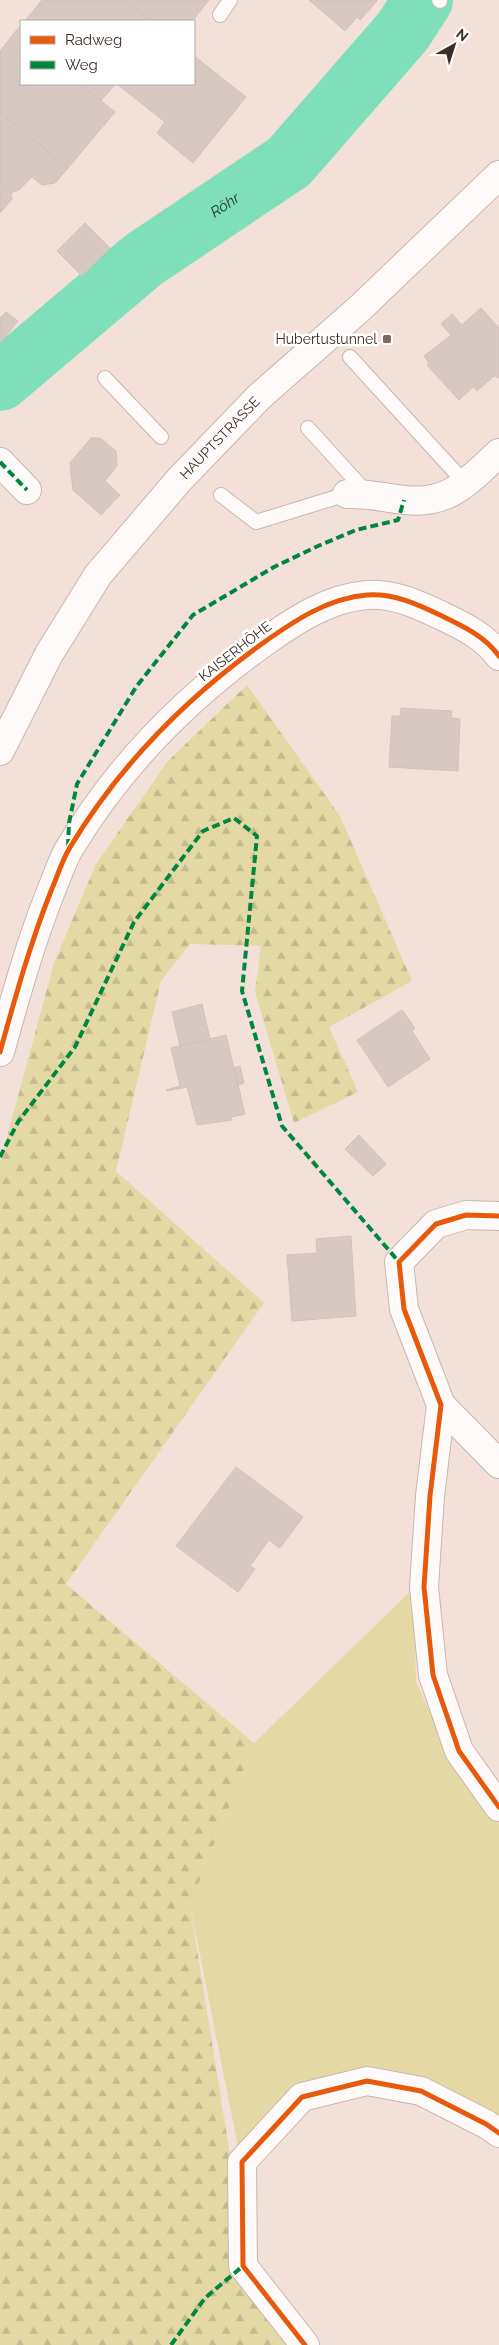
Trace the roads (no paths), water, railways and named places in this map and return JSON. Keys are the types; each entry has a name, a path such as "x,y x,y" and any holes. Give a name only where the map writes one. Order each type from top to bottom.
{"street":[{"name":"HAUPTSTRASSE","path":"0,751 49,654 98,576 178,480 260,396 359,309 499,175"},
{"path":"357,494 426,502 442,498 465,483 499,453"},
{"path":"0,462 27,490"},
{"name":"KAISERHÖHE","path":"0,1052 26,958 68,851 92,813 153,738 201,692 243,658 305,616 328,604 366,595 388,596 430,610 476,634 499,656"},
{"path":"499,1216 466,1215 436,1224 399,1262 404,1310 441,1406 499,1464"},
{"path":"441,1406 430,1496 424,1586 433,1675 459,1751 499,1806"},
{"path":"305,2345 243,2266 242,2162 302,2097 367,2081 421,2091 486,2124 499,2133"}],"lane":[{"path":"220,15 230,0"},
{"path":"350,356 465,483"},
{"path":"105,378 162,437"},
{"path":"221,495 256,522 357,494 308,428"}],"waterway":[{"name":"Röhr","path":"0,381 143,260 289,162 403,31 423,0"}],"place":[{"name":"Hubertustunnel","path":"387,339"}]}
